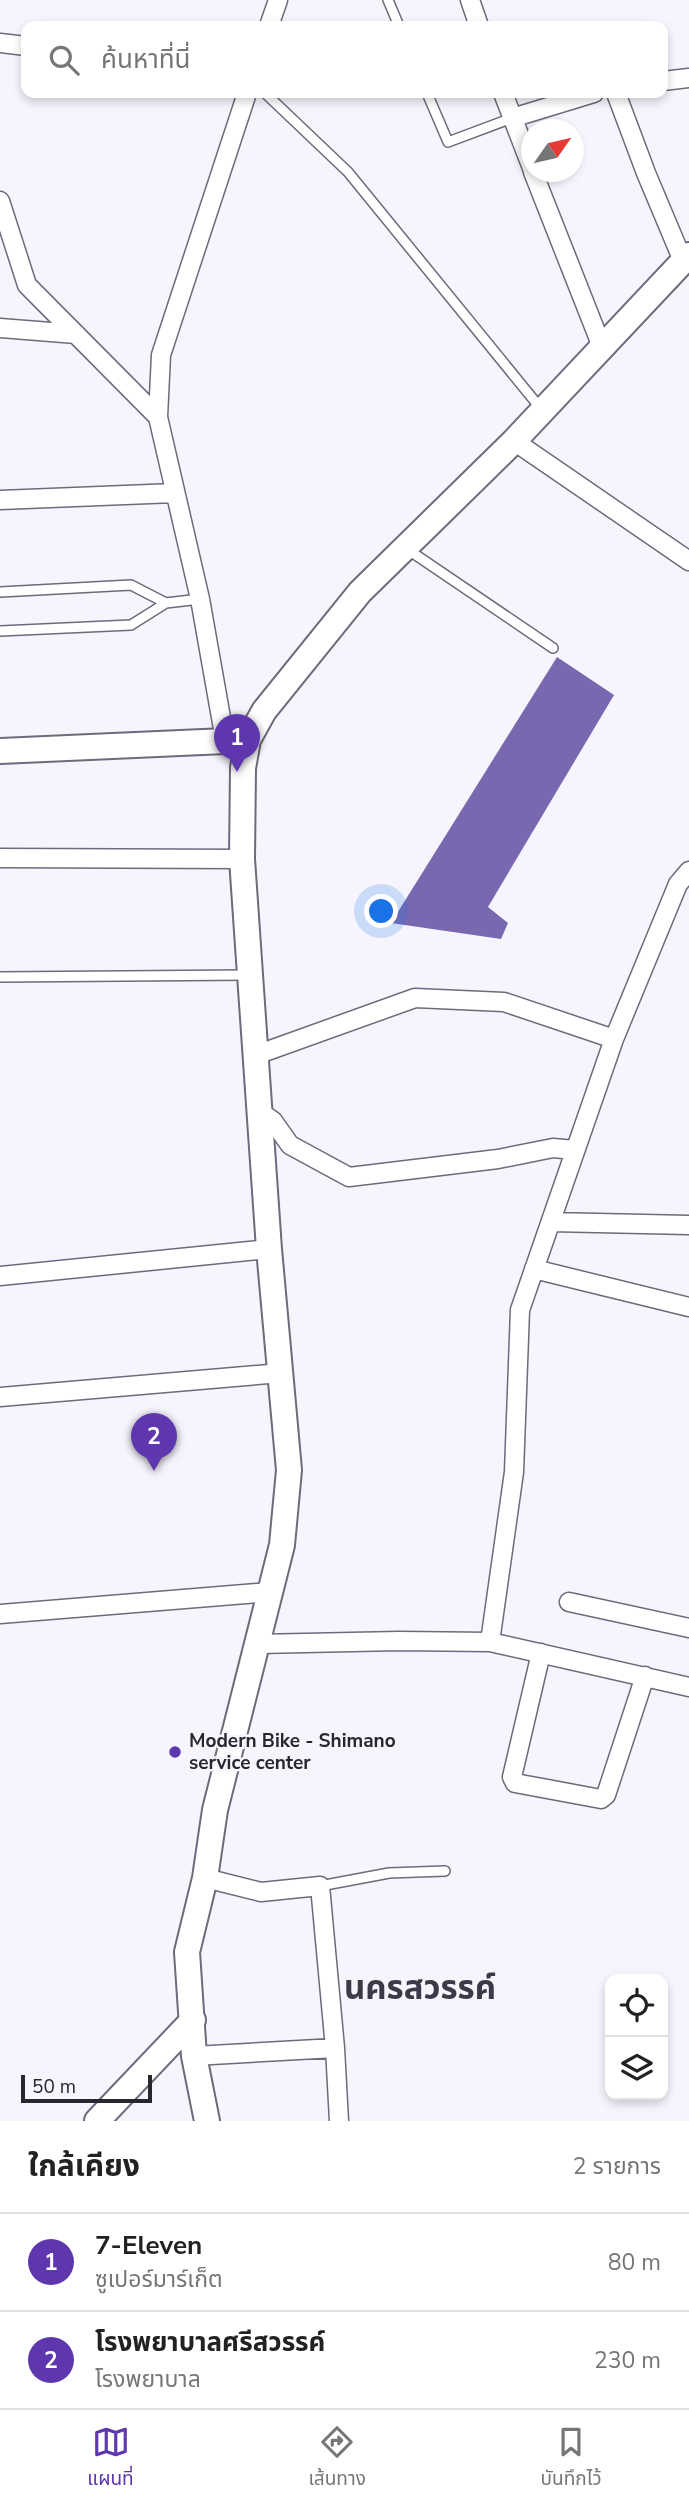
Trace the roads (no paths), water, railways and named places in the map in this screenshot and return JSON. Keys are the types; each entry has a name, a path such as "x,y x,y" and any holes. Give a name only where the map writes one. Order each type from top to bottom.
{"street":[{"path":"271,21 278,0"},
{"path":"470,0 477,21"},
{"path":"0,43 21,45"},
{"path":"668,80 689,78"},
{"path":"207,2121 194,2056 187,1952 205,1878 215,1810 282,1545 289,1470 269,1249 242,859 243,768 158,417 162,355 245,98"},
{"path":"505,98 521,141"},
{"path":"512,118 578,98"},
{"path":"0,751 237,740 264,711 360,592 513,441 686,258 646,173 618,98"},
{"path":"537,182 603,347"},
{"path":"1,205 27,285 158,417"},
{"path":"0,328 76,334"},
{"path":"513,441 689,561"},
{"path":"0,500 176,493"},
{"path":"0,858 242,859"},
{"path":"490,1642 514,1472 520,1310 614,1039 678,884 689,871"},
{"path":"256,1055 415,998 504,1002 614,1039"},
{"path":"260,1112 269,1117 288,1144 349,1177 498,1159 553,1148 575,1150"},
{"path":"551,1222 689,1225"},
{"path":"0,1276 269,1249"},
{"path":"534,1269 689,1307"},
{"path":"0,1396 281,1373"},
{"path":"0,1614 270,1592"},
{"path":"569,1602 689,1628"},
{"path":"257,1644 490,1642 688,1683"},
{"path":"541,1653 512,1777 515,1783 601,1799 604,1797 645,1676"},
{"path":"205,1878 261,1892 320,1886 339,2121"},
{"path":"97,2121 193,2020"},
{"path":"194,2056 335,2048"}],"lane":[{"path":"388,0 397,21"},
{"path":"270,98 348,172 543,410"},
{"path":"429,98 448,142 512,118"},
{"path":"405,548 554,648"},
{"path":"0,592 131,585 166,603"},
{"path":"0,631 131,625 166,603 200,599"},
{"path":"0,977 250,975"},
{"path":"320,1886 389,1873 445,1871"}],"place":[{"name":"7-Eleven","path":"237,772"},
{"name":"โรงพยาบาลศรีสวรรค์","path":"154,1471"},
{"name":"Modern Bike - Shimano service center","path":"175,1752"}],"district":[{"name":"นครสวรรค์","path":"420,1988"}]}
